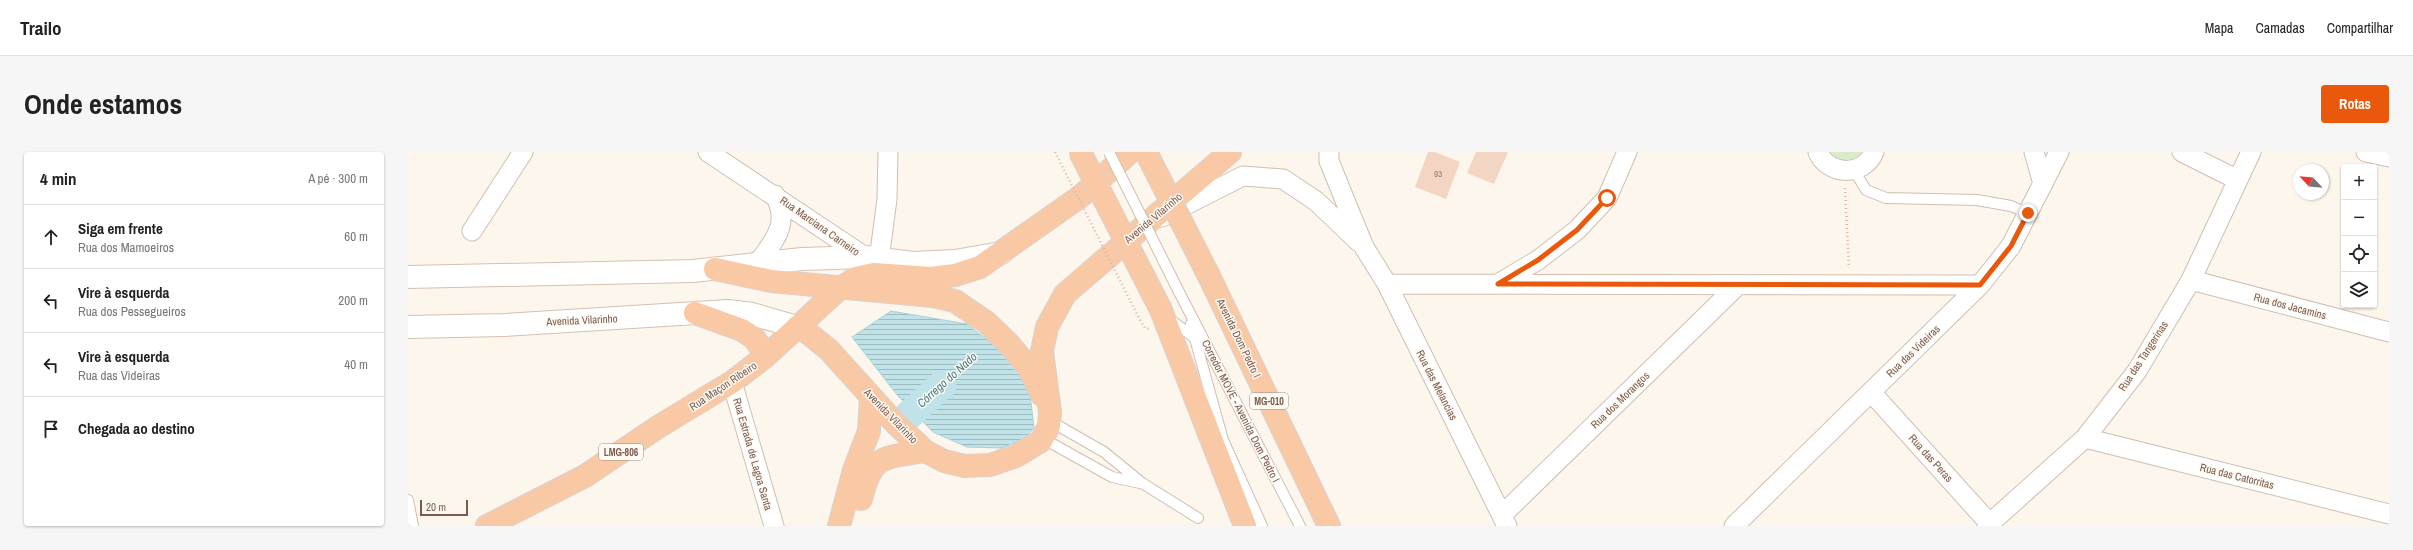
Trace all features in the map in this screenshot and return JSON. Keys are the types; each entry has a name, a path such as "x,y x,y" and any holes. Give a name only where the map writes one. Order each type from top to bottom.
{"highway":[{"path":"1080,152 1162,312 1245,526"},
{"path":"1001,253 1081,196 1130,152"},
{"name":"Avenida Dom Pedro I","path":"1146,152 1209,276 1329,526"},
{"name":"Avenida Vilarinho","path":"797,327 808,333 829,350 895,423 925,451 944,461 965,466 990,465 1016,456 1047,424 1042,351 1047,327 1065,294 1230,152"},
{"name":"Rua Maçon Ribeiro","path":"487,526 509,521 585,476 658,427 732,382 766,356 839,289 856,278 874,274 931,278 955,275 980,267 1001,253"},
{"path":"715,269 770,281 839,289 933,296 955,301 986,322 1008,343 1028,368 1047,424"},
{"path":"695,313 742,330 755,339 766,356"},
{"path":"839,526 854,470 869,431 872,397"},
{"path":"854,526 866,477 873,467 888,457 925,451"}],"main road":[{"path":"408,277 715,269 802,259 872,259 913,263 955,261 1001,253"},
{"name":"Avenida Vilarinho","path":"408,327 505,325 728,311 752,314 797,327"}],"street":[{"path":"472,230 523,152"},
{"name":"Rua Marciana Carneiro","path":"708,152 774,195 833,237 872,259"},
{"path":"872,259 887,199 888,152"},
{"name":"Rua das Melancias","path":"1328,152 1329,161 1364,247 1387,284 1505,521"},
{"path":"1498,284 1538,260 1577,230 1607,198 1627,152"},
{"path":"1818,152 1825,163 1834,169 1849,171 1864,166 1874,152"},
{"path":"2034,152 2043,184"},
{"name":"Rua das Videiras","path":"1734,526 1980,285 2011,246 2058,152"},
{"path":"2182,152 2238,180"},
{"name":"Rua das Tangerinas","path":"1989,525 2085,438 2137,371 2191,280 2251,152"},
{"path":"2366,152 2389,157"},
{"name":"Rua das Melancias","path":"1147,224 1243,176 1283,179 1316,201 1364,247"},
{"name":"Rua Marciana Carneiro","path":"758,263 776,237 782,224 781,209 774,195"},
{"name":"Rua dos Jacamins","path":"2191,280 2389,332"},
{"path":"1387,284 1980,285"},
{"name":"Rua dos Morangos","path":"1505,521 1738,285"},
{"name":"Rua Estrada de Lagoa Santa","path":"732,382 774,526"},
{"name":"Rua das Peras","path":"1871,392 1989,525"},
{"name":"Rua das Catorritas","path":"2085,438 2387,518"}],"lane":[{"name":"Corredor MOVE - Avenida Dom Pedro I","path":"1109,152 1180,294 1300,526"},
{"path":"1849,171 1866,190 1886,198 1976,200 2011,206 2028,213"},
{"name":"Corredor MOVE - Avenida Dom Pedro I","path":"1180,294 1195,338 1223,440 1262,526"},
{"path":"1162,312 1195,338"},
{"path":"1047,424 1112,477 1142,483"},
{"path":"1047,424 1104,452 1142,483 1198,518"},
{"path":"408,500 413,526"}],"path":[{"path":"1056,152 1140,320"},
{"path":"1849,171 1849,270"}],"green space":[{"path":"1826,152 1869,152 1844,165"}],"water":[{"path":"891,311 967,324 1007,356 1029,386 1034,428 1025,438 1002,448 967,447 933,432 898,396 852,337"}],"building":[{"path":"1428,152 1435,152 1460,162 1446,199 1415,187"},
{"path":"1476,152 1508,152 1494,184 1467,173"}],"waterway":[{"name":"Córrego do Nado","path":"909,415 942,385"}],"route":[{"path":"1607,198 1577,230 1538,260 1498,284 1980,285 2011,246 2028,213"}]}
